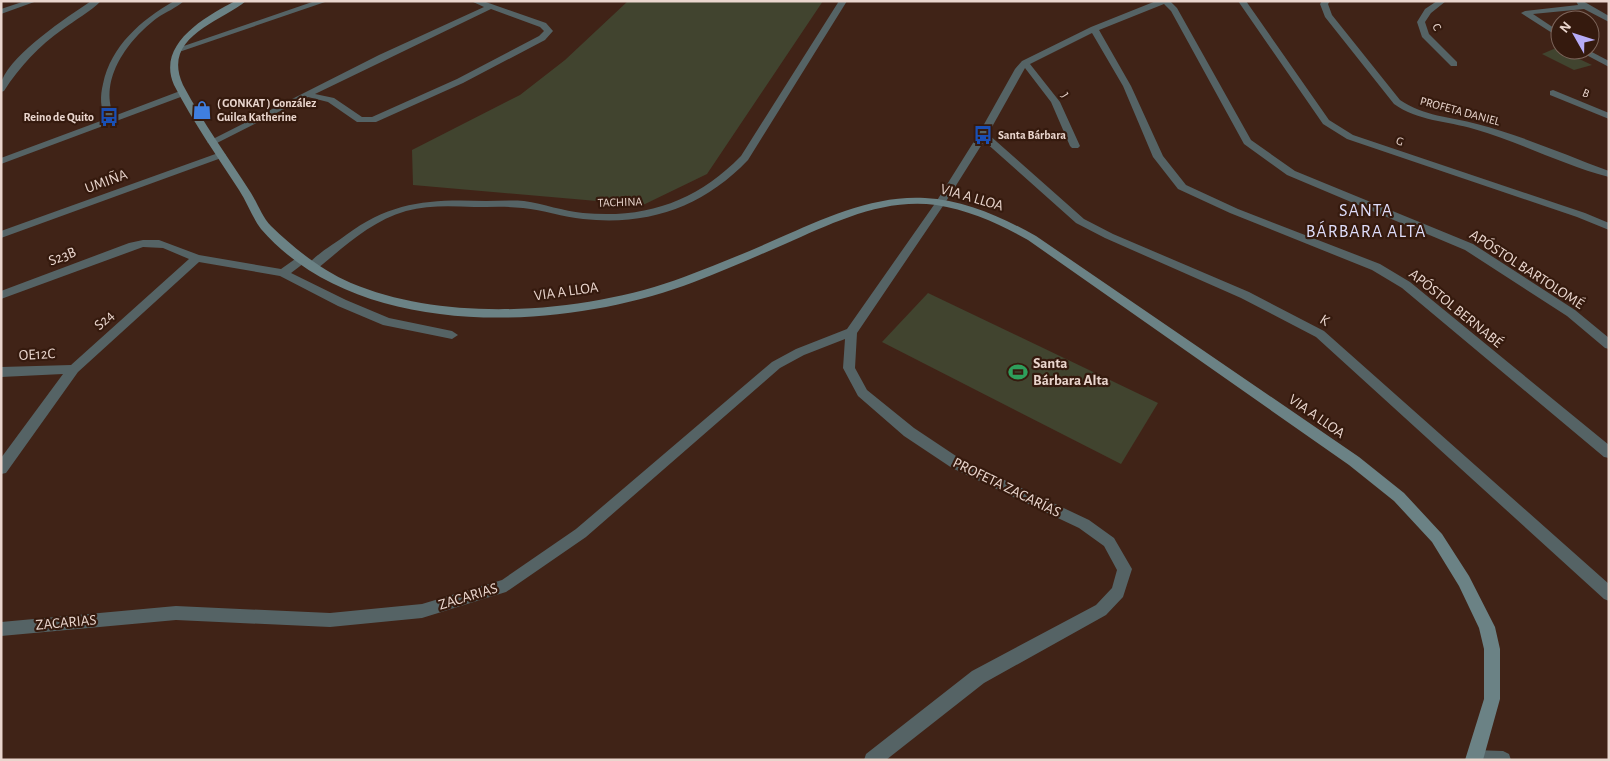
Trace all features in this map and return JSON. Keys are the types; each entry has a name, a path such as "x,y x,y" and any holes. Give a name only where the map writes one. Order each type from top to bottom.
{"street":[{"path":"1,12 33,1"},
{"path":"1,89 7,79 36,47 73,17 97,1"},
{"path":"112,120 109,117 105,99 112,64 123,46 145,25 180,1"},
{"path":"179,49 195,30 242,1"},
{"path":"179,49 324,1"},
{"path":"309,95 331,100 360,120 373,120 460,81 542,38 549,31 543,25 475,1"},
{"name":"TACHINA","path":"313,266 371,222 403,208 433,202 524,205 583,216 642,216 680,205 710,190 732,173 745,158 843,1"},
{"path":"851,332 940,203 983,134 1019,69 1025,63 1094,29 1165,1"},
{"name":"APÓSTOL BARTOLOMÉ","path":"1165,1 1174,10 1247,142 1266,157 1291,173 1469,246 1571,313 1609,345"},
{"name":"G","path":"1242,1 1326,122 1336,130 1350,138 1581,215 1609,227"},
{"name":"PROFETA DANIEL","path":"1326,1 1324,4 1328,15 1397,102 1407,109 1445,121 1475,126 1609,174"},
{"name":"C","path":"1442,1 1428,11 1421,22 1425,35 1454,64"},
{"path":"1550,29 1526,13 1582,4 1609,20"},
{"path":"212,142 382,57 490,7"},
{"name":"APÓSTOL BERNABÉ","path":"1094,29 1127,86 1158,157 1182,187 1234,211 1376,267 1406,285 1609,453"},
{"name":"VIA A LLOA","path":"179,49 173,68 183,93 264,224 302,260 355,289 397,302 513,314 550,312 588,306 662,289 858,210 906,202 940,203 985,215 1032,238 1354,461 1399,497 1437,538 1464,581 1487,626 1492,649 1492,698 1474,759"},
{"name":"J","path":"1025,63 1055,102 1075,146"},
{"path":"1,161 183,93"},
{"name":"B","path":"1553,93 1609,116"},
{"name":"K","path":"983,134 1080,221 1109,236 1245,295 1320,334 1609,594"},
{"name":"UMIÑA","path":"1,235 221,155"},
{"name":"S23B","path":"1,295 133,245 149,241 162,243 197,258"},
{"path":"197,258 283,273 342,303 387,322 452,335"},
{"name":"S24","path":"1,469 74,369 197,258"},
{"path":"283,273 302,260"},
{"name":"ZACARIAS","path":"1,629 176,614 330,620 422,611 506,585 581,533 776,365 800,352 851,332"},
{"name":"PROFETA ZACARÍAS","path":"851,332 849,368 862,393 909,432 957,464 1084,524 1109,542 1125,569 1118,592 1101,610 978,677 872,760"},
{"name":"OE12C","path":"1,372 74,369"},
{"path":"1474,759 1503,760"}],"green space":[{"path":"628,1 823,1 707,174 643,205 413,185 412,150 520,95 565,60"},
{"path":"1550,51 1550,58 1542,54"},
{"path":"1554,60 1581,60 1592,65 1574,70"},
{"name":"Santa Bárbara Alta","path":"928,293 1158,403 1121,464 882,342"}],"place":[{"name":"( GONKAT ) González Guilca Katherine","path":"202,110"},
{"name":"Reino de Quito","path":"109,117"},
{"name":"Santa Bárbara","path":"983,135"},
{"name":"Santa Bárbara Alta","path":"1018,372"}],"district":[{"name":"SANTA BÁRBARA ALTA","path":"1366,220"}]}
